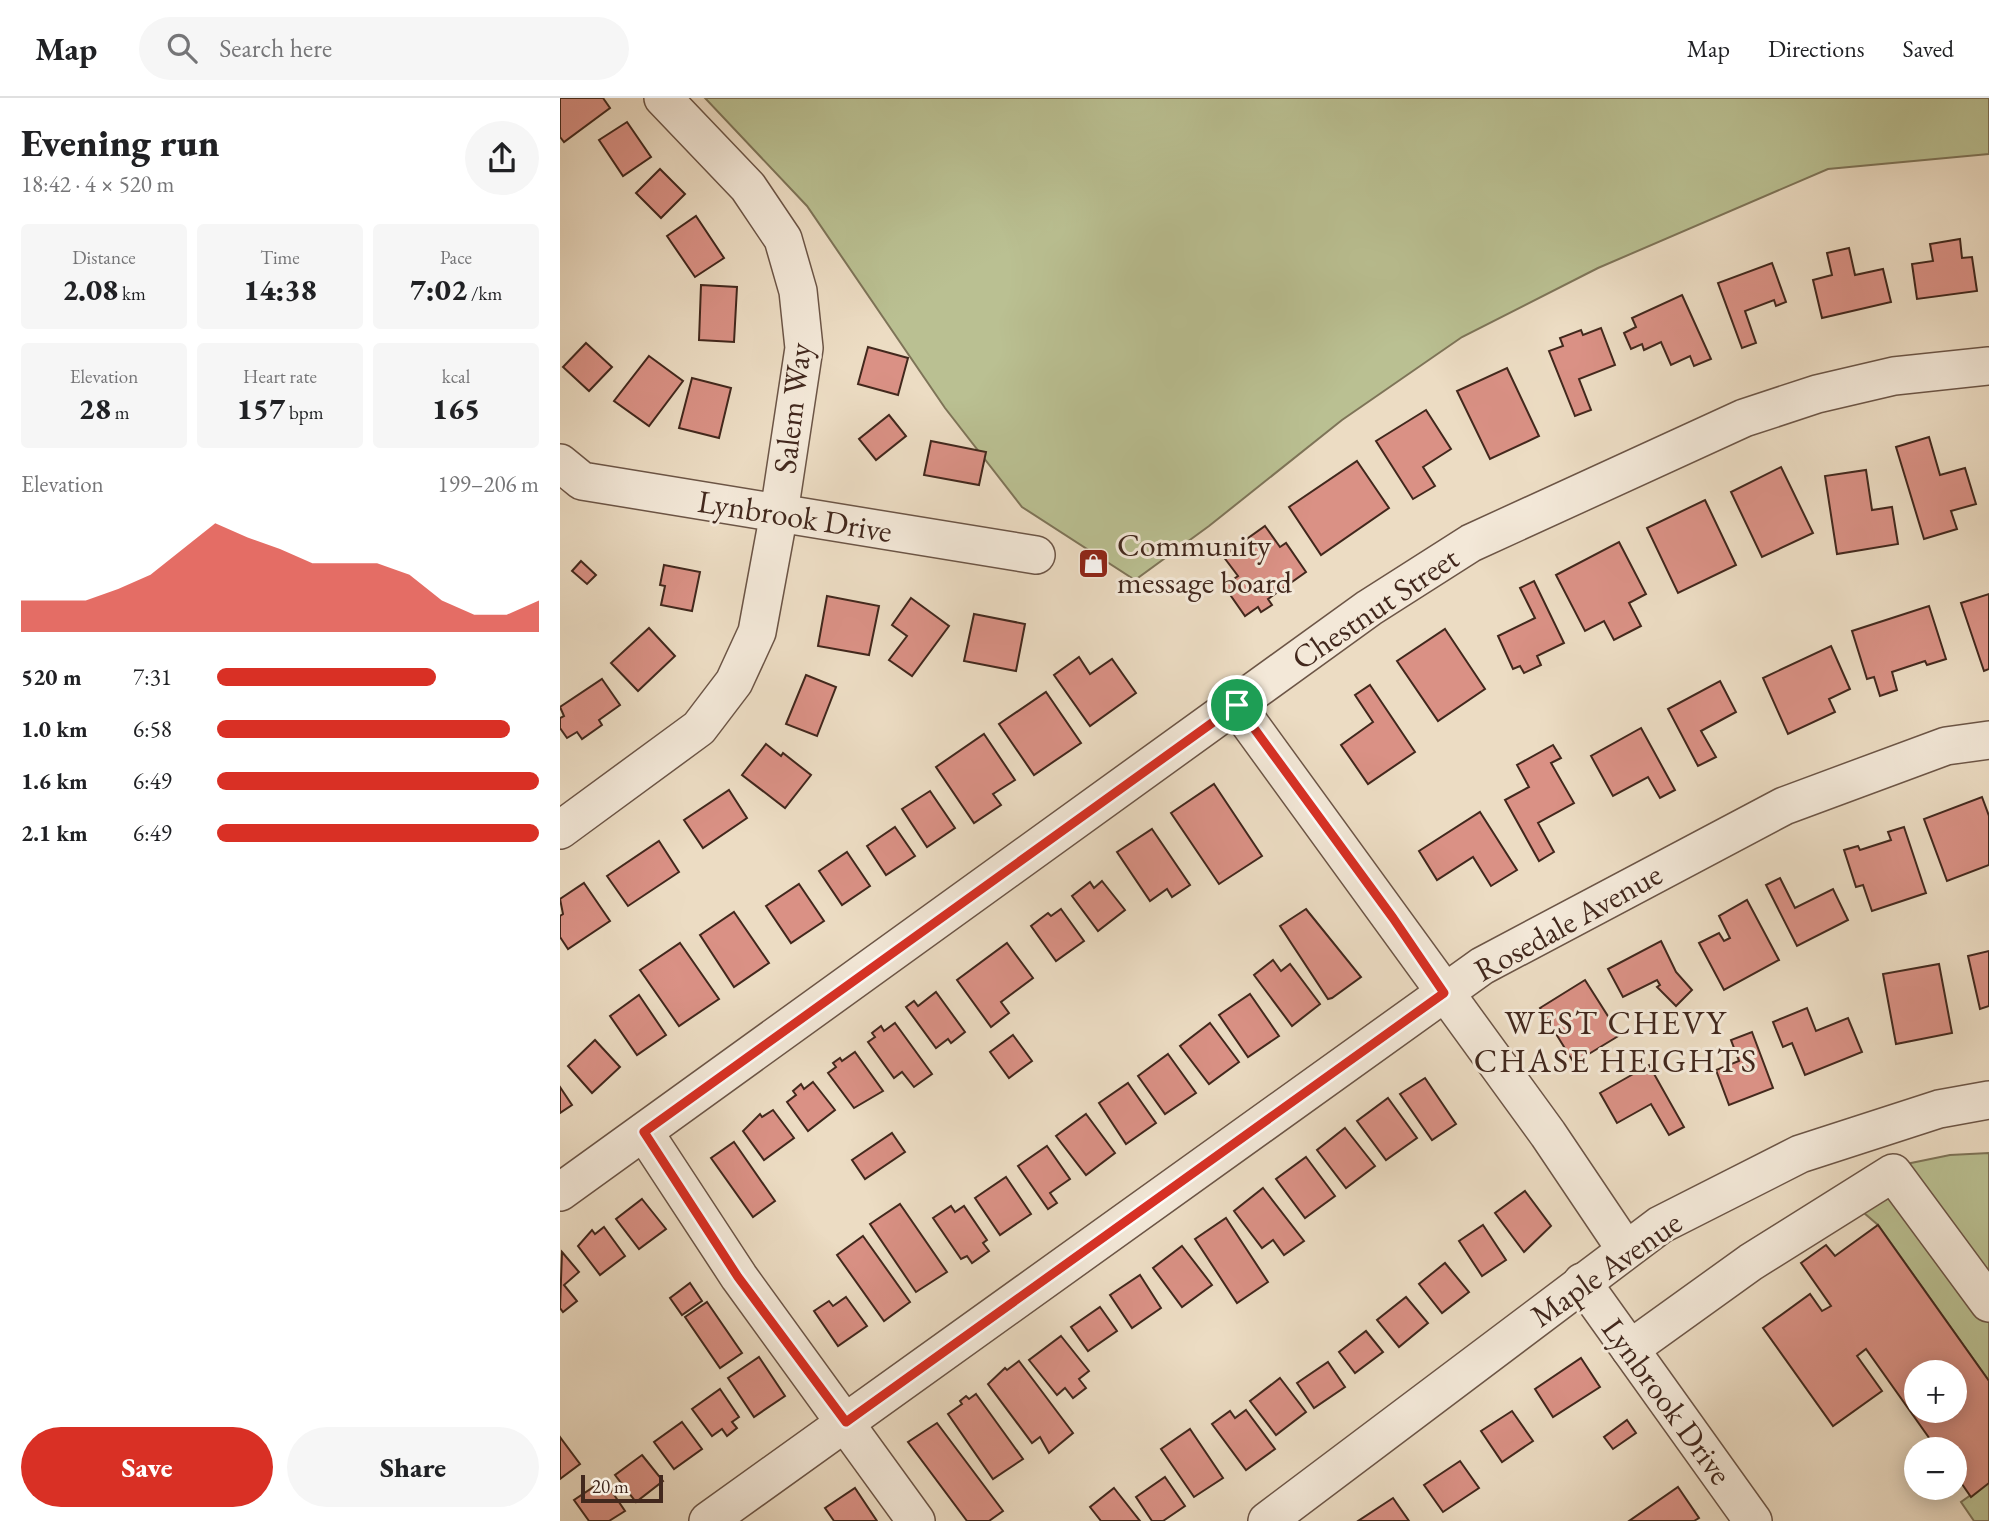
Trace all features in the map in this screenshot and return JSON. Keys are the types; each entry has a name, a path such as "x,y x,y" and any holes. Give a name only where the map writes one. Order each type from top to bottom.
{"street":[{"name":"Salem Way","path":"560,830 699,729 734,682 757,632 779,513 804,348 798,291 783,239 748,187 663,98"},
{"name":"Chestnut Street","path":"560,1192 1369,608 1471,543 1732,424 1817,394 1894,376 1989,366"},
{"name":"Lynbrook Drive","path":"567,480 1036,555"},
{"path":"1237,705 1548,1134 1626,1250"},
{"name":"Rosedale Avenue","path":"708,1521 1482,966 1784,806 1946,746 1989,740"},
{"name":"Maple Avenue","path":"1267,1521 1660,1226 1800,1154 1939,1110 1989,1100"},
{"path":"644,1132 738,1277 916,1521"},
{"path":"1630,1349 1751,1262 1893,1173 1989,1304"},
{"name":"Lynbrook Drive","path":"1582,1282 1753,1521"}],"green space":[{"path":"705,98 1989,98 1989,154 1828,169 1598,268 1462,337 1342,420 1209,526 1135,580 1022,507 945,408 807,206"},
{"path":"1989,1153 1989,1381 1878,1225 1842,1194 1872,1171 1950,1155"},
{"path":"1989,1482 1989,1521 1974,1521 1961,1502"}],"building":[{"path":"560,98 603,98 610,108 564,142 560,137"},
{"path":"627,122 651,157 623,176 599,140"},
{"path":"660,169 685,194 661,218 636,193"},
{"path":"696,216 724,258 695,277 667,236"},
{"path":"1960,239 1962,258 1972,257 1977,291 1917,299 1912,264 1933,261 1930,244"},
{"path":"1849,248 1855,275 1883,269 1891,302 1822,318 1813,280 1832,275 1827,253"},
{"path":"1772,263 1786,302 1776,306 1774,300 1745,311 1756,343 1742,348 1718,283"},
{"path":"701,285 737,287 734,342 699,340"},
{"path":"1682,295 1711,359 1694,366 1690,356 1671,365 1661,342 1644,350 1642,344 1631,349 1624,333 1636,327 1632,318"},
{"path":"1601,328 1615,365 1579,379 1591,410 1575,416 1549,351 1563,346 1560,338 1581,330 1583,335"},
{"path":"586,343 612,367 589,391 563,367"},
{"path":"868,347 908,358 898,395 858,384"},
{"path":"649,356 683,381 649,426 614,401"},
{"path":"1507,368 1539,436 1490,459 1457,391"},
{"path":"692,378 731,388 719,438 679,428"},
{"path":"1426,410 1451,449 1423,467 1435,486 1413,499 1376,441"},
{"path":"889,415 906,436 876,460 859,439"},
{"path":"1929,437 1940,475 1965,468 1976,504 1951,511 1957,529 1924,539 1896,447"},
{"path":"931,441 986,452 979,485 924,475"},
{"path":"1357,461 1389,508 1321,555 1289,507"},
{"path":"1781,467 1813,533 1762,557 1731,492"},
{"path":"1866,470 1872,510 1892,507 1898,544 1837,554 1825,476"},
{"path":"1705,500 1736,565 1678,593 1647,528"},
{"path":"1265,526 1280,547 1286,543 1306,572 1268,599 1272,605 1261,612 1258,607 1245,616 1224,586 1238,576 1223,556"},
{"path":"1619,542 1646,594 1629,603 1641,626 1614,640 1604,621 1585,631 1556,575"},
{"path":"581,561 596,575 587,584 572,571"},
{"path":"664,565 700,572 692,611 661,605 665,586 660,585"},
{"path":"1534,581 1564,643 1537,656 1541,665 1524,673 1520,666 1513,669 1498,636 1535,618 1520,588"},
{"path":"1989,594 1989,669 1984,671 1961,603"},
{"path":"827,596 879,606 869,655 818,646"},
{"path":"911,598 949,626 912,676 889,660 907,636 892,625"},
{"path":"1929,606 1946,659 1927,665 1925,661 1892,672 1897,690 1880,696 1874,677 1867,679 1852,631"},
{"path":"974,614 1025,624 1016,671 964,661"},
{"path":"649,628 675,656 638,691 611,663"},
{"path":"1445,629 1485,689 1438,721 1397,661"},
{"path":"1831,646 1850,689 1829,699 1835,712 1788,734 1763,678"},
{"path":"1079,657 1090,674 1112,659 1136,693 1090,726 1054,675"},
{"path":"806,675 836,687 817,736 786,724"},
{"path":"602,679 620,705 599,720 602,725 582,739 577,732 567,738 560,728 560,718 564,716 560,707"},
{"path":"1720,681 1736,712 1701,731 1716,757 1698,766 1668,709"},
{"path":"1370,685 1415,752 1368,784 1341,745 1373,722 1355,695"},
{"path":"1046,692 1081,743 1034,775 999,724"},
{"path":"1641,728 1675,790 1660,798 1648,777 1613,796 1591,756"},
{"path":"984,734 1015,780 993,794 1001,805 974,823 936,767"},
{"path":"766,744 781,756 783,753 811,775 785,808 742,775"},
{"path":"1553,745 1561,758 1551,763 1574,803 1538,823 1554,852 1539,861 1505,800 1529,787 1517,765"},
{"path":"1214,784 1262,856 1219,884 1171,813"},
{"path":"729,790 747,818 703,848 684,820"},
{"path":"930,791 955,828 927,847 902,809"},
{"path":"1982,797 1989,816 1989,865 1947,881 1924,819"},
{"path":"1480,812 1517,870 1491,886 1473,857 1437,880 1419,851"},
{"path":"895,827 915,856 886,875 867,846"},
{"path":"1904,827 1926,893 1872,911 1863,885 1856,887 1844,850 1858,846 1860,850 1891,840 1888,832"},
{"path":"1152,829 1190,885 1172,897 1167,889 1150,901 1117,852"},
{"path":"659,841 679,872 628,906 607,876"},
{"path":"847,852 870,886 842,905 819,871"},
{"path":"1780,878 1795,908 1833,889 1848,920 1797,946 1766,885"},
{"path":"1102,881 1125,910 1098,931 1072,896 1090,882 1094,888"},
{"path":"584,883 610,921 568,949 560,937 560,916 563,914 560,899"},
{"path":"799,884 824,921 791,943 766,906"},
{"path":"1747,900 1779,960 1724,990 1699,943 1719,933 1724,941 1730,938 1719,916"},
{"path":"1061,909 1084,941 1056,961 1031,926 1048,913 1051,916"},
{"path":"1306,909 1361,977 1332,998 1328,999 1280,926"},
{"path":"734,912 769,963 734,987 700,935"},
{"path":"1661,941 1676,972 1692,990 1676,1006 1657,987 1660,985 1657,980 1623,997 1608,969"},
{"path":"680,943 719,999 679,1026 640,970"},
{"path":"1007,943 1033,978 1001,1002 1009,1013 991,1027 957,980"},
{"path":"1989,951 1989,1006 1980,1009 1968,956"},
{"path":"1273,960 1281,971 1290,964 1320,1004 1292,1026 1254,975"},
{"path":"1939,964 1952,1033 1896,1044 1883,974"},
{"path":"1585,980 1620,1035 1574,1063 1540,1008"},
{"path":"936,992 965,1032 951,1043 948,1039 936,1048 906,1007 914,1001 918,1006"},
{"path":"1250,994 1279,1036 1248,1057 1219,1015"},
{"path":"639,995 666,1035 637,1055 610,1016"},
{"path":"1807,1008 1816,1031 1848,1018 1862,1052 1805,1075 1792,1043 1783,1047 1773,1022"},
{"path":"895,1023 932,1074 914,1087 902,1072 894,1078 868,1042 875,1037 872,1033 881,1026 884,1031"},
{"path":"1210,1023 1239,1062 1209,1084 1180,1046"},
{"path":"1752,1032 1773,1088 1729,1105 1716,1070 1739,1061 1731,1040"},
{"path":"1013,1035 1032,1061 1009,1078 990,1052"},
{"path":"595,1040 620,1067 592,1093 568,1066"},
{"path":"855,1052 883,1091 854,1108 828,1073 836,1067 833,1063 840,1058 842,1061"},
{"path":"1168,1054 1196,1093 1165,1114 1138,1076"},
{"path":"1649,1065 1684,1127 1669,1135 1651,1104 1617,1123 1600,1093"},
{"path":"1425,1078 1456,1124 1432,1140 1400,1094"},
{"path":"813,1082 835,1110 808,1131 787,1102 796,1095 793,1091 801,1084 804,1089"},
{"path":"1128,1083 1156,1123 1126,1144 1099,1103"},
{"path":"560,1087 572,1105 560,1113"},
{"path":"1388,1098 1417,1138 1386,1160 1357,1121"},
{"path":"773,1110 794,1138 764,1160 743,1131 760,1114 762,1117"},
{"path":"1086,1114 1115,1153 1086,1175 1056,1136"},
{"path":"1345,1128 1375,1166 1346,1188 1317,1150"},
{"path":"892,1133 905,1152 865,1179 852,1160"},
{"path":"734,1142 775,1201 753,1217 711,1158"},
{"path":"1047,1146 1070,1179 1050,1193 1057,1203 1048,1209 1018,1166"},
{"path":"1306,1157 1335,1196 1305,1218 1276,1179"},
{"path":"1006,1177 1031,1214 1000,1235 975,1198"},
{"path":"1263,1188 1304,1241 1284,1255 1273,1240 1262,1248 1234,1211"},
{"path":"1525,1191 1551,1226 1524,1252 1495,1213"},
{"path":"642,1199 666,1229 639,1249 616,1219"},
{"path":"900,1204 947,1272 916,1292 870,1224"},
{"path":"951,1206 955,1212 964,1206 987,1240 983,1243 989,1251 972,1263 967,1256 961,1259 933,1218"},
{"path":"1226,1218 1268,1282 1237,1303 1195,1239"},
{"path":"1483,1225 1506,1260 1482,1276 1459,1241"},
{"path":"1878,1225 1989,1381 1989,1483 1971,1497 1967,1491 1967,1437 1928,1437 1919,1423 1967,1423 1967,1360 1904,1360 1904,1403 1866,1349 1857,1356 1882,1391 1833,1426 1763,1328 1810,1294 1822,1311 1831,1306 1801,1263 1826,1245 1835,1256"},
{"path":"604,1227 625,1256 600,1275 578,1246 592,1230 595,1234"},
{"path":"863,1236 910,1302 884,1321 837,1255"},
{"path":"1182,1246 1212,1285 1182,1307 1153,1268"},
{"path":"562,1252 579,1272 564,1285 577,1301 563,1312 560,1308"},
{"path":"1445,1263 1469,1292 1442,1313 1419,1284"},
{"path":"1140,1275 1161,1308 1132,1328 1110,1295"},
{"path":"690,1283 702,1301 682,1315 670,1298"},
{"path":"846,1297 867,1326 838,1346 814,1311 829,1301 833,1306"},
{"path":"1406,1297 1428,1323 1399,1347 1377,1320"},
{"path":"707,1302 742,1353 720,1368 685,1317"},
{"path":"1100,1307 1117,1331 1088,1351 1071,1327"},
{"path":"1366,1331 1383,1352 1355,1373 1339,1352"},
{"path":"1061,1336 1089,1371 1079,1379 1086,1388 1073,1398 1065,1388 1057,1395 1029,1360"},
{"path":"759,1357 785,1396 754,1417 728,1378"},
{"path":"1581,1358 1600,1387 1553,1417 1535,1389"},
{"path":"1019,1361 1073,1433 1049,1453 1040,1437 1032,1443 988,1384 1005,1368 1007,1370"},
{"path":"1328,1362 1345,1387 1314,1408 1297,1383"},
{"path":"1280,1378 1306,1412 1276,1435 1250,1401"},
{"path":"720,1389 739,1417 732,1422 737,1428 727,1436 722,1429 712,1436 692,1409"},
{"path":"976,1394 1023,1459 993,1479 948,1414 962,1404 960,1401 966,1396 969,1399"},
{"path":"1246,1410 1275,1449 1246,1470 1212,1424 1230,1411 1235,1418"},
{"path":"1512,1411 1533,1441 1502,1462 1481,1431"},
{"path":"1627,1420 1636,1433 1613,1449 1604,1437"},
{"path":"682,1422 702,1449 674,1469 654,1442"},
{"path":"937,1423 1003,1511 989,1521 967,1521 908,1442"},
{"path":"1190,1429 1223,1478 1194,1497 1161,1449"},
{"path":"560,1437 580,1464 560,1479"},
{"path":"642,1455 663,1481 636,1502 615,1475"},
{"path":"1460,1461 1479,1488 1443,1512 1424,1485"},
{"path":"1165,1477 1185,1506 1163,1521 1152,1521 1136,1497"},
{"path":"604,1480 625,1511 609,1521 589,1521 574,1500"},
{"path":"1678,1487 1699,1518 1694,1521 1629,1521"},
{"path":"855,1488 877,1521 834,1521 825,1508"},
{"path":"1114,1488 1140,1521 1101,1521 1090,1507"},
{"path":"1393,1498 1409,1521 1358,1521"}],"place":[{"name":"Community message board","path":"1094,563"}],"district":[{"name":"WEST CHEVY CHASE HEIGHTS","path":"1616,1041"}],"route":[{"path":"1237,705 1393,918 1444,993 846,1422 738,1277 644,1132 1237,705"}]}
